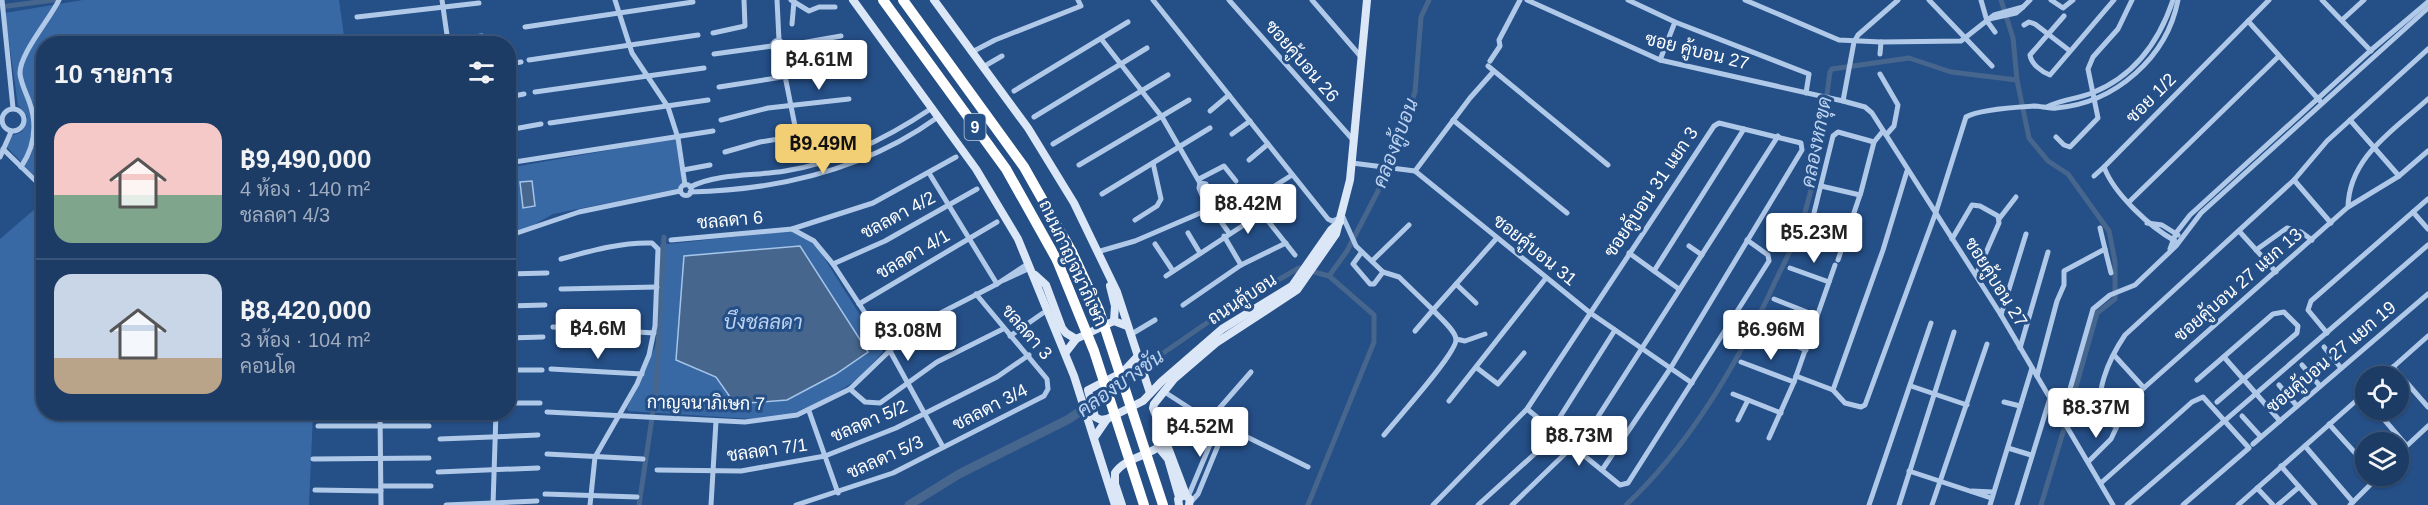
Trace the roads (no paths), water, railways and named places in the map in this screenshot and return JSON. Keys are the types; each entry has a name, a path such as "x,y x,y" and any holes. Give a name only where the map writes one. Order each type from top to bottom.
{"highway":[{"name":"ถนนกาญจนาภิเษก","path":"883,0 1006,169 1057,260 1094,351 1144,505"},
{"name":"ถนนกาญจนาภิเษก","path":"903,0 1024,167 1072,252 1099,310 1163,505"}],"main road":[{"path":"853,0 998,203 1032,268 1085,399 1094,438 1103,460 1115,505"},
{"path":"933,0 1060,178 1117,292 1149,389"},
{"name":"ถนนคู้บอน","path":"1152,408 1163,391 1216,343 1288,298 1344,222 1352,163 1367,0"},
{"path":"1032,268 1046,285 1065,333 1076,339"},
{"path":"1109,279 1115,306 1114,321"},
{"name":"ถนนคู้บอน","path":"1094,438 1107,419 1143,401 1149,389 1222,328 1281,295 1302,279"},
{"path":"1066,352 1076,339 1114,321"},
{"path":"1114,321 1129,330"},
{"path":"1085,399 1088,390 1097,383 1123,372 1139,361"},
{"path":"1074,376 1086,384 1097,383"},
{"path":"1143,401 1152,408 1166,439 1186,501"},
{"path":"1090,415 1098,419 1107,419"},
{"path":"1122,505 1114,480 1119,468 1160,448 1166,439"},
{"path":"1160,448 1168,459 1186,501"},
{"path":"1103,460 1119,468"}],"street":[{"path":"442,0 447,36"},
{"path":"615,0 629,46 668,107 678,138 683,170 689,188"},
{"path":"713,33 745,26 744,0"},
{"path":"777,0 779,40 797,136"},
{"path":"792,0 809,11 819,7 835,7"},
{"path":"792,0 792,24"},
{"path":"972,52 995,40 1081,6 1078,0"},
{"path":"1153,0 1328,219 1344,222 1361,253 1383,272 1399,278 1433,310 1456,339 1465,341 1485,334"},
{"name":"ซอยคู้บอน 26","path":"1229,0 1354,141"},
{"path":"1312,0 1362,58"},
{"path":"1520,0 1499,40 1500,46 1489,64 1494,71 1608,165"},
{"path":"1628,0 1675,22 1809,74 1806,93"},
{"path":"1744,0 1758,2 1839,40 1854,42 1961,41 1991,18 2018,9 2030,0"},
{"path":"1843,101 1854,42 1898,0"},
{"path":"1929,0 1992,66"},
{"path":"1982,0 1995,32"},
{"path":"2051,0 2063,8 2073,0"},
{"path":"2064,16 2030,55 2032,61 2044,73 2050,75 2114,0"},
{"path":"2056,137 2064,145 2070,147 2095,123 2099,112 2093,96 2088,69 2118,29 2132,0"},
{"path":"2159,43 2173,0"},
{"path":"1741,362 1833,390 1845,403 1861,407 1865,405 1936,212 1966,117 2021,107 2047,106 2054,109 2093,96 2132,72 2159,43 2174,20 2178,0"},
{"name":"ซอย 1/2","path":"2094,176 2269,0"},
{"path":"2322,0 2372,53"},
{"path":"2342,20 2364,0"},
{"path":"2,1 13,108"},
{"name":"ซอย คู้บอน 27","path":"1530,1 1660,60 1833,99"},
{"path":"37,36 58,2"},
{"path":"525,27 618,15 693,2"},
{"path":"2062,417 2090,315 2099,303 2110,295 2135,285 2168,251 2190,215 2428,2"},
{"path":"357,17 479,3"},
{"path":"2372,53 2428,9"},
{"path":"2248,21 2320,100"},
{"path":"1014,91 1102,40 1128,22"},
{"path":"1660,60 1675,22"},
{"path":"2025,25 2029,22 2035,24 2070,51"},
{"path":"529,60 698,35"},
{"path":"772,46 775,51 841,36"},
{"path":"21,167 34,140 34,128 33,111 20,74 22,61 36,38"},
{"path":"714,54 772,46 779,40"},
{"path":"1102,40 1162,117 1200,181"},
{"path":"1880,54 1881,42"},
{"path":"1034,117 1147,48"},
{"path":"2117,426 2106,423 2100,408 2101,393 2114,355 2134,326 2294,180 2318,151 2428,49"},
{"path":"983,67 1002,56"},
{"path":"2129,202 2278,56"},
{"path":"516,63 522,63"},
{"path":"535,92 704,68"},
{"path":"719,87 846,68"},
{"path":"1352,163 1415,171 1470,98 1494,71"},
{"path":"1769,438 1795,379 1848,232 1874,142 1894,126 1898,102 1885,87 1880,74"},
{"path":"1053,144 1168,75"},
{"path":"516,95 524,94"},
{"path":"1210,111 1229,95"},
{"path":"721,120 758,110 849,99"},
{"name":"ซอยคู้บอน 27","path":"1833,99 1869,110 1885,133 1907,171 1936,212 2001,315 2113,505"},
{"path":"2348,207 2351,180 2362,160 2428,99"},
{"path":"550,123 708,100"},
{"path":"1079,165 1189,100"},
{"path":"11,132 3,126 2,122 4,112 13,108"},
{"path":"0,157 11,132 22,127 25,121 24,115 13,108"},
{"path":"516,233 579,212 680,191 707,182 785,171 821,163 874,141 932,108"},
{"path":"680,191 684,195 689,188 815,177 860,160 911,136 938,117"},
{"path":"1453,120 1567,213"},
{"path":"2350,120 2399,176"},
{"path":"1232,134 1250,121"},
{"name":"ซอยคู้บอน 31 แยก 3","path":"1438,504 1527,409 1588,312 1714,126 1719,123 1801,143 1802,150 1747,240"},
{"path":"516,129 541,124"},
{"path":"1101,194 1210,128"},
{"path":"1654,271 1744,129"},
{"path":"516,162 713,131"},
{"path":"725,152 760,142 820,132"},
{"path":"1800,249 1813,218 1835,133 1874,142"},
{"path":"1512,505 1575,448 1778,136"},
{"path":"1249,160 1268,144"},
{"path":"3,149 36,181"},
{"name":"ซอยคู้บอน 27 แยก 13","path":"2089,461 2105,446 2127,405 2144,388 2348,207 2399,176 2428,151"},
{"path":"792,229 873,203 956,158"},
{"path":"1135,220 1161,200 1153,163"},
{"path":"683,170 710,165"},
{"path":"1236,181 1224,166 1200,181 1198,188 1227,235 1241,265"},
{"path":"2104,167 2110,180 2147,223 2175,241"},
{"name":"ซอยคู้บอน 31","path":"1415,171 1588,312 1640,350 1692,383"},
{"path":"1833,390 1883,250 1907,171"},
{"path":"929,173 968,239 999,282"},
{"path":"1097,252 1135,241 1233,199 1269,192 1292,175"},
{"path":"2294,180 2331,223"},
{"path":"1821,186 1860,195"},
{"name":"ชลลดา 4/2","path":"832,264 885,241 976,189"},
{"path":"1976,276 2000,219 2016,197"},
{"path":"2327,333 2308,310 2311,301 2428,199"},
{"path":"1952,239 1972,205 1980,206 2000,219"},
{"path":"2413,212 2428,229"},
{"path":"1166,276 1259,215 1264,216 1295,255"},
{"path":"1813,218 1848,232"},
{"name":"ชลลดา 4/1","path":"859,304 997,222"},
{"path":"2147,223 2162,225 2179,235"},
{"path":"805,234 808,224"},
{"path":"1372,261 1409,225"},
{"path":"2100,228 2111,273"},
{"path":"2256,250 2287,228 2294,229 2312,240"},
{"path":"792,229 805,234 832,264 890,351 943,447"},
{"name":"ชลลดา 6","path":"671,240 792,229"},
{"path":"2239,231 2276,273"},
{"path":"1188,233 1200,252"},
{"path":"2001,315 2026,234"},
{"path":"1415,331 1496,239"},
{"path":"1527,409 1620,485 1628,483 1769,261 1768,255 1747,240 1670,369 1602,470"},
{"path":"561,259 606,247 652,243 658,249 654,333 642,374 595,458 590,505"},
{"path":"1183,305 1241,265 1286,243"},
{"path":"1155,244 1173,270"},
{"path":"2127,505 2428,245"},
{"path":"1689,246 1702,255"},
{"path":"2037,376 2056,301 2064,285 2064,271 2105,249"},
{"path":"2020,348 2048,252"},
{"path":"1361,253 1353,264 1370,284 1374,285 1383,272"},
{"path":"1629,253 1679,290"},
{"name":"กาญจนาภิเษก 7","path":"547,412 716,421 762,421 809,411 850,389 927,320 999,282 1032,268"},
{"path":"1790,268 1829,282"},
{"path":"516,274 547,273"},
{"path":"1449,401 1546,279"},
{"path":"1456,284 1476,303"},
{"path":"561,289 657,287"},
{"name":"ชลลดา 3","path":"976,294 1047,379 1048,392"},
{"name":"ซอยคู้บอน 27 แยก 19","path":"2183,505 2428,294"},
{"path":"1774,299 1817,316"},
{"path":"516,306 545,305"},
{"path":"2198,380 2273,314 2284,312 2298,326 2297,333 2217,402"},
{"path":"1010,336 1043,314"},
{"path":"1129,330 1155,320"},
{"path":"1869,505 1931,324"},
{"path":"553,327 654,333"},
{"path":"850,389 865,402 876,405 937,362 1003,329"},
{"path":"1478,505 1539,450 1615,330"},
{"path":"1760,332 1806,350"},
{"path":"1899,505 1954,332"},
{"path":"516,338 543,337"},
{"path":"1384,435 1442,366 1456,339"},
{"path":"2394,366 2427,339"},
{"path":"1932,505 1987,344"},
{"path":"2324,347 2341,368"},
{"path":"1477,368 1498,384 1524,352"},
{"name":"ชลลดา 5/2","path":"825,456 881,435 1009,370 1029,355"},
{"path":"2114,355 2144,388"},
{"path":"2224,357 2280,421"},
{"path":"2302,366 2320,386"},
{"path":"1909,471 1991,498 2032,368"},
{"path":"551,369 642,374"},
{"path":"516,370 542,370"},
{"path":"1210,419 1251,372"},
{"path":"2409,385 2428,407"},
{"path":"1911,386 1967,405"},
{"path":"2279,386 2297,406"},
{"path":"1163,391 1176,401 1210,419 1308,467"},
{"name":"ชลลดา 3/4","path":"943,447 1041,398 1048,392"},
{"path":"1733,394 1780,413"},
{"path":"2101,483 2199,397 2206,398 2225,421 2251,446"},
{"path":"2017,505 2050,398"},
{"path":"1738,420 1748,400"},
{"path":"2004,402 2020,406"},
{"path":"2238,505 2355,402"},
{"path":"516,403 540,403"},
{"path":"809,411 838,493"},
{"path":"2242,416 2261,437"},
{"path":"381,420 381,505"},
{"path":"494,504 495,420"},
{"path":"2385,420 2395,432"},
{"path":"711,505 716,421"},
{"path":"1186,501 1219,423"},
{"path":"2329,424 2355,453"},
{"path":"318,426 429,426"},
{"path":"1186,501 1197,494 1226,426"},
{"path":"2409,442 2428,426"},
{"path":"440,439 538,435"},
{"path":"2305,446 2351,504 2368,486"},
{"name":"ชลลดา 5/3","path":"796,505 893,473 943,447"},
{"path":"2008,448 2031,455"},
{"path":"547,454 643,459"},
{"name":"ชลลดา 7/1","path":"657,470 758,469 825,456"},
{"path":"313,459 429,458"},
{"path":"2281,466 2315,505"},
{"path":"438,472 538,468"},
{"path":"315,490 431,486"},
{"path":"2278,505 2299,487"},
{"path":"2257,488 2273,505"},
{"path":"545,494 637,497"},
{"path":"446,505 537,501"}],"water":[{"path":"532,181 535,206 523,208 520,182"},
{"name":"บึงชลลดา","path":"800,246 868,352 836,374 787,400 735,404 716,377 676,360 684,256"}],"waterway":[{"path":"0,7 54,0"},
{"name":"คลองคู้บอน","path":"1329,276 1347,251 1378,191 1415,92 1421,17 1429,0"},
{"name":"คลองหกขุด","path":"1626,505 1672,456 1711,401 1761,312 1791,249 1811,190 1832,69 1909,58 1951,72 2017,80 2013,38 2001,0"},
{"path":"2017,80 2029,138 2048,161 2068,174 2109,231 2115,262 2115,299 2097,313 2067,418"},
{"path":"639,505 656,391 664,237"},
{"name":"คลองบางชัน","path":"1091,403 1227,309 1299,268 1329,276 1374,315 1374,342 1308,505"},
{"name":"คลองบางชัน","path":"909,505 959,474 1069,419 1085,408"},
{"path":"2041,505 2064,429"}]}
